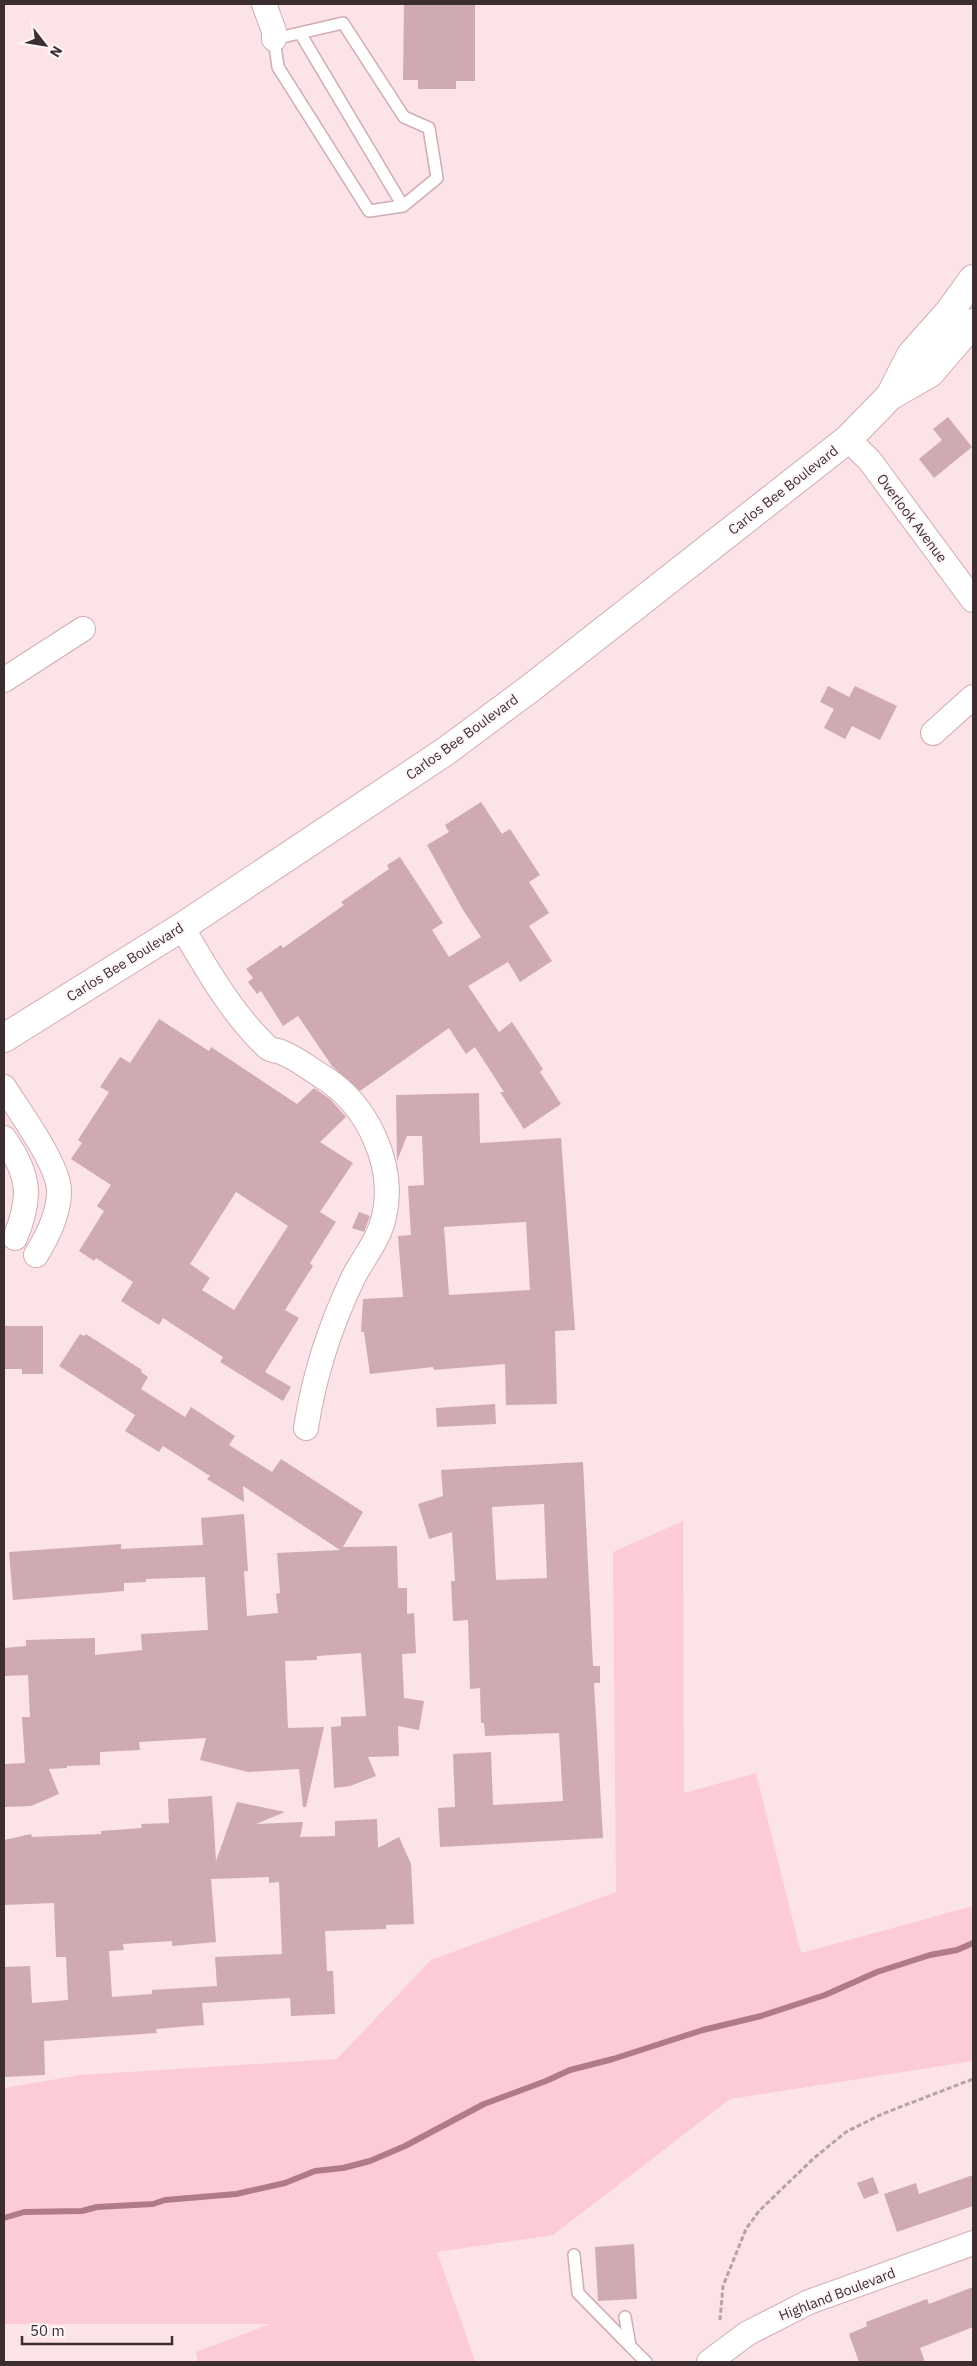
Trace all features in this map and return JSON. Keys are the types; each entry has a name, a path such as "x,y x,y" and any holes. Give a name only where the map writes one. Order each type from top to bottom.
{"main road":[{"name":"Carlos Bee Boulevard","path":"890,396 911,355 950,311 973,279"},
{"name":"Carlos Bee Boulevard","path":"4,1038 182,927 446,751 532,687 848,438 890,396 930,372 973,323"}],"street":[{"path":"264,4 274,31 274,39"},
{"name":"Overlook Avenue","path":"848,438 873,464 973,600"},
{"path":"4,680 83,629"},
{"path":"933,733 973,697"},
{"path":"182,927 232,1005 269,1049 282,1052 326,1078 351,1100 374,1136 385,1170 387,1200 384,1219 377,1236 354,1276 327,1338 306,1428"},
{"path":"4,1087 52,1166 59,1189 52,1223 36,1255"},
{"path":"4,1138 20,1166 28,1190 24,1213 15,1238"},
{"name":"Highland Boulevard","path":"709,2362 748,2333 809,2302 973,2243"}],"lane":[{"path":"343,23 404,117 428,128 437,178 403,206 369,211 278,67 274,39 300,33 343,23"},
{"path":"300,33 403,206"},
{"path":"574,2255 578,2293 646,2362"},
{"path":"625,2317 630,2346"}],"path":[{"path":"720,2320 723,2286 746,2229 759,2211 814,2158 846,2132 882,2114 973,2079"}],"shaded area":[{"path":"683,1521 684,1793 756,1773 801,1953 973,1906 973,2061 730,2099 553,2235 437,2252 475,2361 198,2362 196,2352 271,2324 4,2324 4,2088 80,2075 337,2059 431,1960 616,1892 613,1552"}],"building":[{"path":"404,4 475,4 475,81 456,81 456,89 418,89 418,80 403,80"},
{"path":"948,417 972,447 934,478 919,459 942,440 933,429"},
{"path":"828,686 849,697 855,686 897,706 880,740 852,726 845,739 824,728 834,709 820,702"},
{"path":"481,802 502,834 510,829 540,875 529,882 549,913 529,926 552,961 520,982 508,962 468,986 499,1032 512,1022 543,1069 540,1072 561,1104 524,1129 500,1092 504,1092 475,1047 466,1054 449,1028 360,1091 332,1066 298,1016 283,1026 261,991 257,994 248,982 253,978 246,969 281,945 283,948 344,905 341,902 389,869 387,865 400,857 443,923 432,930 449,957 481,937 463,910 427,845 449,832 445,825"},
{"path":"159,1019 209,1051 211,1047 297,1104 314,1088 330,1099 346,1117 320,1142 353,1163 320,1212 336,1222 310,1263 313,1266 285,1310 299,1318 265,1372 291,1387 283,1401 220,1362 223,1357 163,1318 159,1325 121,1301 133,1282 96,1258 94,1261 79,1251 104,1211 97,1206 111,1185 71,1159 82,1143 78,1140 109,1092 100,1087 120,1057 130,1063","holes":["236,1192 288,1226 234,1310 202,1290 210,1278 190,1264"]},
{"path":"479,1093 480,1143 561,1138 575,1330 555,1331 557,1404 506,1405 505,1364 434,1370 433,1367 370,1374 364,1332 361,1332 363,1299 403,1297 398,1236 411,1235 408,1186 424,1185 422,1136 407,1136 397,1161 396,1095","holes":["526,1222 530,1290 449,1295 444,1227"]},
{"path":"359,1212 370,1216 364,1232 352,1228"},
{"path":"4,1326 43,1326 43,1374 22,1374 22,1369 4,1369"},
{"path":"80,1334 84,1336 86,1334 142,1370 141,1372 148,1377 141,1389 185,1417 191,1407 235,1436 229,1445 272,1472 281,1459 363,1512 343,1547 397,1546 398,1588 407,1588 407,1614 414,1613 416,1653 402,1654 404,1698 424,1701 419,1730 398,1726 399,1756 368,1757 376,1776 350,1786 334,1788 331,1727 341,1726 341,1717 366,1716 361,1653 317,1656 317,1660 285,1661 288,1728 324,1727 306,1807 303,1807 299,1769 248,1772 200,1760 206,1738 139,1742 140,1750 100,1752 100,1765 67,1766 67,1768 49,1769 59,1794 31,1806 4,1807 4,1764 25,1763 22,1717 30,1717 28,1675 4,1676 4,1648 26,1646 26,1640 95,1638 95,1655 142,1650 141,1634 208,1630 205,1577 146,1579 146,1582 124,1583 124,1591 13,1600 9,1552 121,1544 121,1549 203,1545 201,1518 244,1514 248,1571 244,1571 247,1616 278,1613 276,1594 280,1593 277,1553 340,1550 243,1486 244,1502 207,1479 210,1476 163,1446 159,1452 125,1431 135,1415 59,1366"},
{"path":"495,1404 496,1424 437,1427 436,1408"},
{"path":"583,1462 593,1666 600,1666 600,1683 594,1683 603,1838 440,1847 438,1808 455,1807 453,1754 491,1752 493,1805 563,1801 559,1733 485,1736 484,1723 481,1723 480,1688 470,1689 468,1620 453,1621 451,1581 455,1581 452,1532 429,1539 418,1504 443,1496 441,1470","holes":["544,1504 547,1578 496,1580 492,1507"]},
{"path":"212,1796 216,1861 237,1802 285,1812 256,1824 303,1822 300,1837 335,1836 335,1821 377,1819 378,1848 399,1837 411,1864 414,1924 386,1925 386,1929 325,1931 327,1971 333,1971 335,2014 291,2016 290,1998 202,2003 204,2025 156,2029 157,2033 44,2041 45,2075 5,2077 4,1967 30,1966 32,2003 68,2000 66,1957 56,1957 54,1903 4,1905 4,1840 31,1834 32,1837 101,1834 101,1831 142,1828 141,1824 169,1823 168,1799","holes":["269,1877 269,1883 279,1882 282,1954 215,1957 217,1986 152,1990 152,1994 112,1997 109,1951 124,1950 123,1944 172,1941 172,1946 216,1942 211,1879"]},
{"path":"973,2175 973,2206 897,2232 884,2194 916,2183 919,2194"},
{"path":"873,2177 879,2193 864,2199 857,2183"},
{"path":"634,2244 637,2299 598,2301 595,2247"},
{"path":"973,2287 973,2327 920,2348 925,2362 859,2362 849,2334 867,2326 866,2322 927,2299 929,2304"}],"waterway":[{"path":"4,2218 24,2212 82,2211 97,2207 153,2204 165,2200 236,2194 285,2183 315,2171 343,2168 370,2161 405,2146 484,2104 570,2070 613,2059 703,2030 761,2016 825,1995 877,1972 930,1955 957,1950 973,1943"}]}
